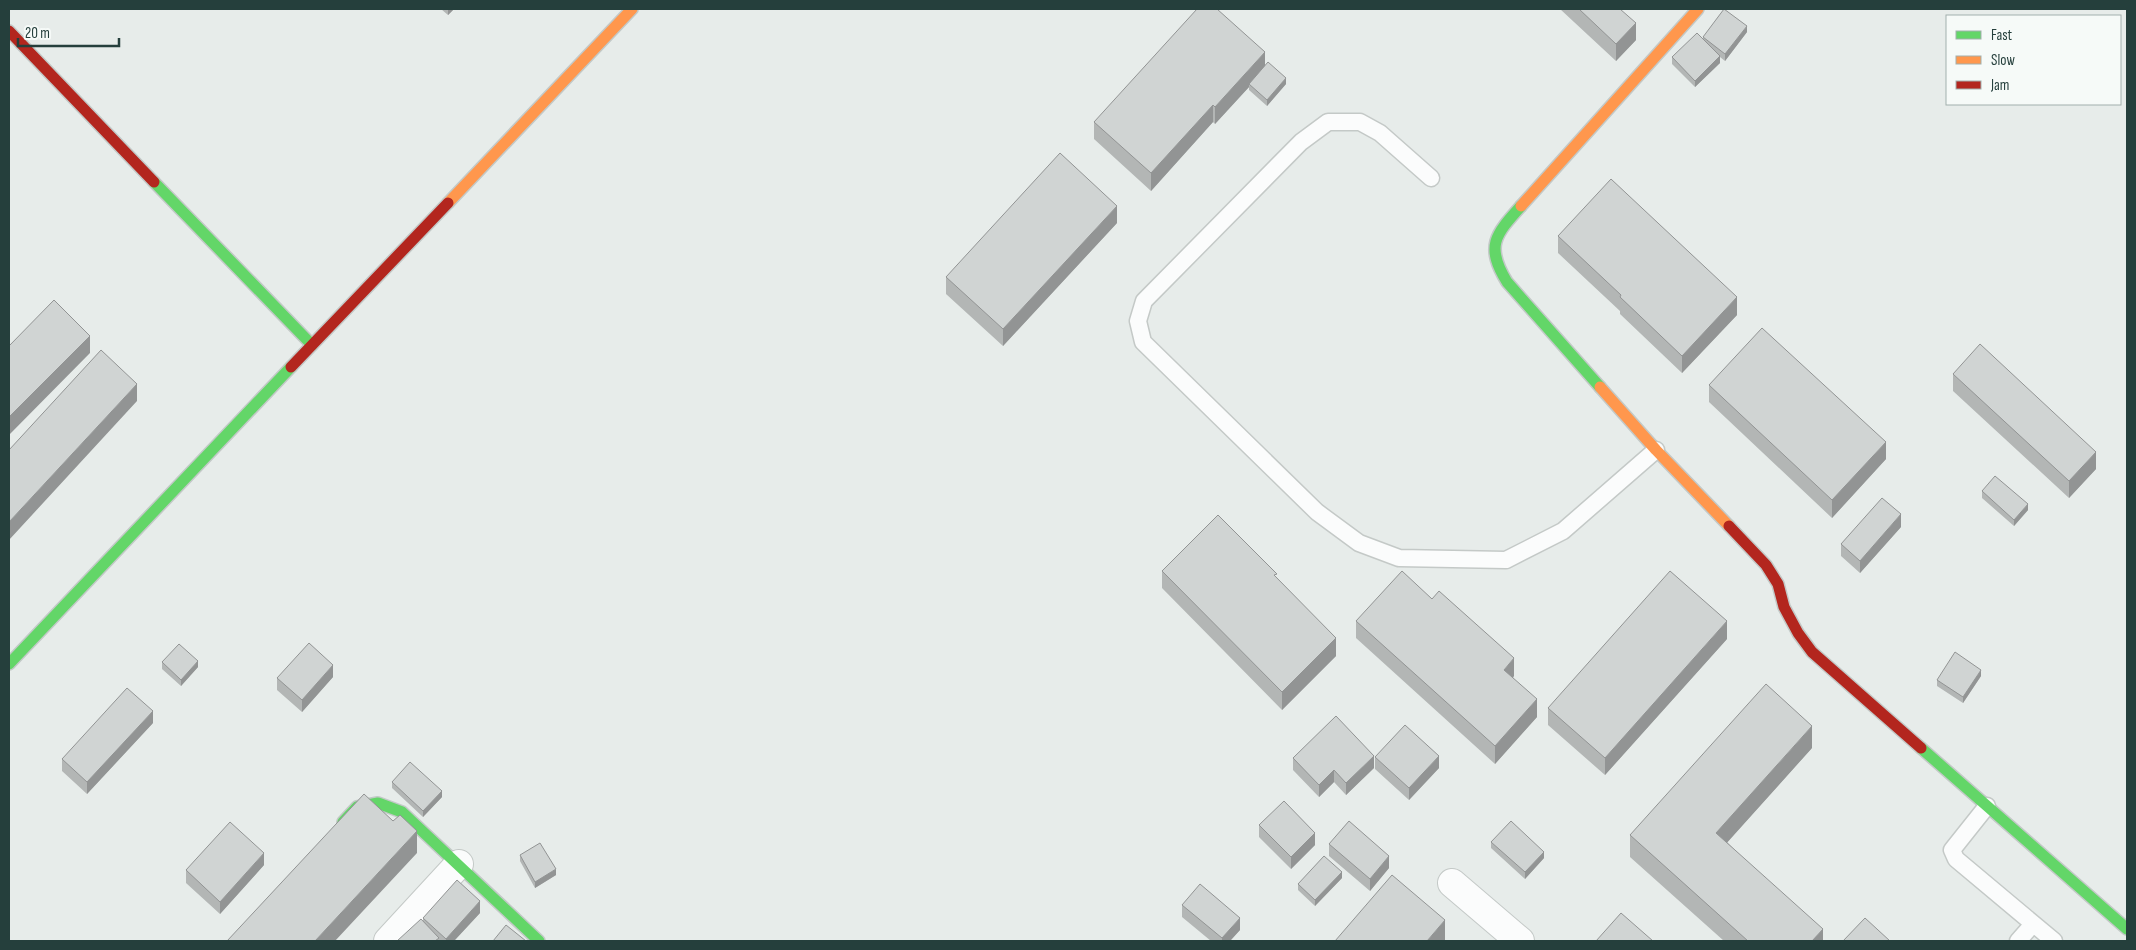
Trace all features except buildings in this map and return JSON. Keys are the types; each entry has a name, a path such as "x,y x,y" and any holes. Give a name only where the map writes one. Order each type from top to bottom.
{"street":[{"path":"9,664 632,9"},
{"path":"1698,9 1514,214 1501,231 1493,248 1495,264 1507,282 1656,450 1766,565 1778,584 1784,607 1798,633 1812,652 2127,929"},
{"path":"9,31 312,345"},
{"path":"337,828 357,807 378,803 388,805 402,812 540,941"},
{"path":"388,941 459,864"},
{"path":"1452,882 1520,941"}],"lane":[{"path":"1431,178 1373,129 1360,122 1328,122 1301,142 1144,301 1138,320 1143,342 1317,512 1359,543 1399,558 1506,560 1564,531 1656,450"},
{"path":"1987,806 1952,850 1956,859 2054,941"},
{"path":"2018,941 2033,924"}],"traffic: fast":[{"path":"154,182 312,345"},
{"path":"1521,206 1499,233 1496,241 1496,259 1500,270 1507,282 1600,387"},
{"path":"9,664 291,367"},
{"path":"1921,748 2127,929"},
{"path":"343,822 357,807 378,803 402,812 539,941"}],"traffic: slow":[{"path":"448,203 632,9"},
{"path":"1521,206 1698,9"},
{"path":"1600,387 1656,450 1729,526"}],"traffic: jam":[{"path":"9,31 154,182"},
{"path":"291,367 448,203"},
{"path":"1729,526 1766,565 1778,584 1784,607 1798,633 1812,652 1921,748"}]}
